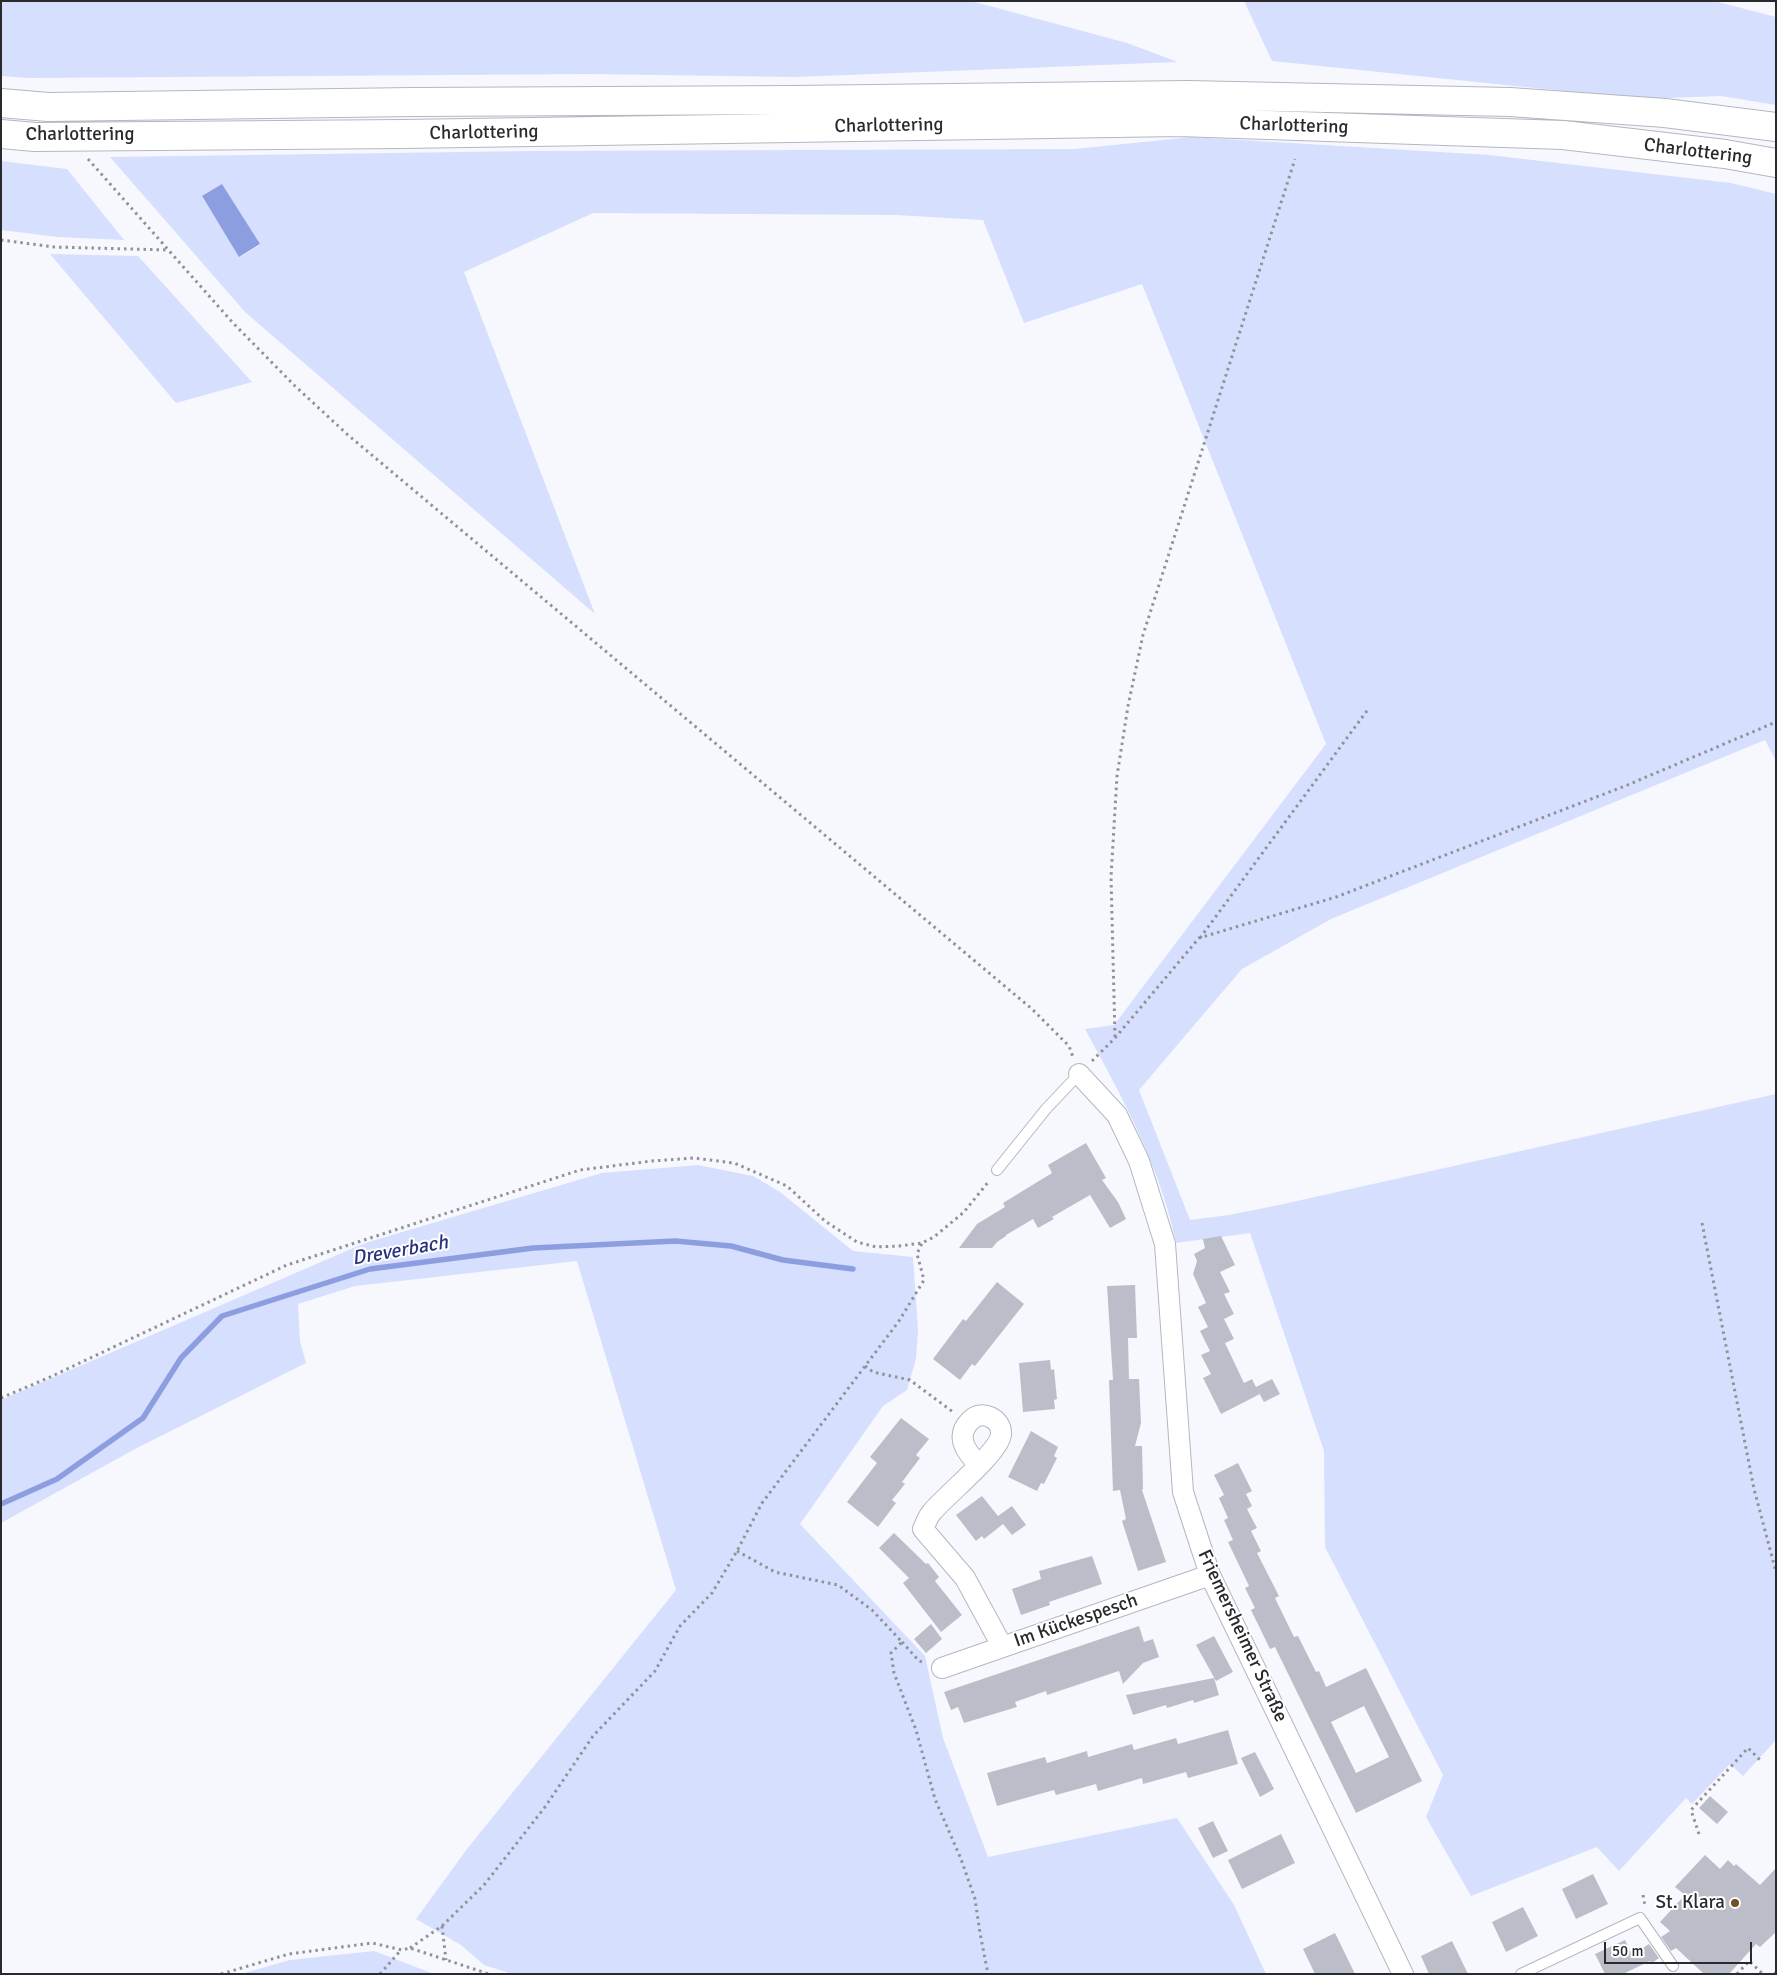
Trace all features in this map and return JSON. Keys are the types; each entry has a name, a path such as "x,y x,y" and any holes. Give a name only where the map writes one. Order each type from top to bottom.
{"highway":[{"name":"Charlottering","path":"1,103 48,107 1198,95 1510,102 1665,113 1776,127"},
{"name":"Charlottering","path":"1,134 35,137 393,134 1179,122 1563,135 1725,154 1776,163"}],"street":[{"name":"Friemersheimer Straße","path":"1079,1074 1117,1115 1139,1161 1165,1244 1183,1492 1210,1576 1403,1974"},
{"path":"980,1465 965,1449 962,1431 973,1418 980,1415 990,1416 998,1423 1001,1434 996,1446 980,1465 961,1481 931,1513 923,1528 965,1578 1002,1646"},
{"name":"Im Kückespesch","path":"942,1668 1210,1576"}],"lane":[{"path":"997,1170 1046,1108 1079,1074"},
{"path":"1521,1974 1640,1918 1673,1966"}],"path":[{"path":"88,158 247,337 295,386 348,435 1032,1009 1069,1046 1079,1074 1115,1038 1199,938 1369,708"},
{"path":"1115,1038 1111,877 1117,776 1128,706 1143,635 1295,159"},
{"path":"1,240 54,247 169,250"},
{"path":"1199,938 1336,897 1625,786 1776,722"},
{"path":"1,1398 48,1378 288,1265 580,1170 685,1159 734,1163 787,1186 825,1221 857,1242 876,1247 922,1243 934,1237 964,1212 997,1170"},
{"path":"1702,1223 1754,1489 1776,1572"},
{"path":"221,1974 289,1954 372,1943 402,1950 410,1948 442,1926 484,1885 545,1806 593,1736 655,1671 680,1626 712,1593 762,1503 899,1321 924,1280 917,1254 922,1243"},
{"path":"865,1366 873,1372 910,1380 967,1424"},
{"path":"737,1550 775,1572 838,1585 872,1610 919,1661 942,1668"},
{"path":"902,1642 891,1653 894,1673 916,1730 935,1799 961,1859 975,1899 988,1974"},
{"path":"1699,1834 1691,1810 1748,1748 1762,1762"},
{"path":"442,1926 446,1960"},
{"path":"410,1948 489,1974"},
{"path":"380,1974 402,1950"},
{"path":"1737,1974 1749,1960 1763,1974"}],"shaded area":[{"path":"1,1 971,1 1127,43 1178,62 796,77 589,74 30,78 1,76"},
{"path":"1244,1 1714,1 1776,17 1776,105 1721,96 1642,99 1272,61"},
{"path":"1192,137 1489,155 1731,183 1776,194 1776,761 1765,740 1331,919 1242,969 1139,1090 1190,1220 1229,1215 1279,1205 1776,1094 1776,1740 1743,1776 1730,1764 1692,1804 1686,1798 1619,1871 1597,1847 1471,1896 1426,1817 1443,1775 1325,1547 1324,1451 1250,1233 1176,1243 1169,1214 1150,1159 1113,1080 1085,1029 1114,1025 1326,744 1142,284 1024,323 983,220 896,215 593,213 464,272 595,614 245,312 110,157 532,151 1075,149","holes":["222,184 260,245 240,257 202,197"]},
{"path":"1,161 67,169 124,240 58,237 1,230"},
{"path":"50,254 138,256 252,382 176,403"},
{"path":"698,1165 753,1176 780,1192 853,1251 913,1257 918,1330 916,1359 907,1390 883,1406 800,1524 925,1656 943,1738 988,1857 1177,1818 1234,1905 1266,1974 512,1974 484,1965 461,1945 416,1919 467,1849 676,1590 577,1261 355,1286 298,1304 300,1341 306,1363 135,1449 1,1523 1,1400 365,1243 602,1173"},
{"path":"374,1951 434,1974 241,1974 290,1960"}],"water":[{"path":"222,184 260,244 239,257 202,196"}],"building":[{"path":"1086,1143 1106,1178 1102,1180 1118,1202 1126,1219 1110,1228 1090,1195 1052,1217 1054,1219 1038,1228 1033,1219 1006,1235 992,1248 959,1248 977,1224 1005,1207 1003,1203 1052,1173 1048,1165"},
{"path":"1221,1236 1235,1265 1220,1272 1230,1292 1224,1294 1234,1314 1224,1319 1234,1339 1225,1343 1244,1383 1252,1379 1256,1387 1272,1379 1280,1394 1264,1402 1260,1394 1221,1414 1203,1378 1211,1374 1201,1355 1210,1351 1200,1331 1208,1327 1198,1307 1206,1303 1193,1274 1197,1261 1194,1254 1205,1248 1203,1239"},
{"path":"997,1282 1024,1304 975,1366 972,1364 960,1380 933,1359 963,1319 966,1321"},
{"path":"1135,1285 1137,1338 1128,1338 1129,1379 1139,1379 1141,1423 1135,1446 1142,1446 1142,1490 1166,1562 1138,1571 1122,1521 1126,1519 1120,1490 1113,1491 1109,1380 1113,1380 1107,1286"},
{"path":"1050,1360 1051,1370 1054,1369 1057,1399 1054,1400 1055,1409 1023,1412 1019,1363"},
{"path":"901,1418 929,1439 916,1455 920,1458 902,1482 905,1484 892,1500 896,1503 878,1527 847,1502 877,1463 870,1457"},
{"path":"1031,1431 1058,1447 1054,1456 1057,1458 1044,1484 1041,1483 1037,1491 1008,1477"},
{"path":"1238,1463 1252,1491 1246,1494 1252,1506 1247,1509 1257,1528 1251,1531 1261,1551 1257,1553 1279,1596 1275,1598 1294,1637 1298,1636 1316,1672 1319,1671 1326,1687 1366,1668 1422,1781 1356,1813 1275,1647 1270,1649 1251,1610 1255,1608 1245,1588 1249,1586 1228,1542 1233,1540 1224,1520 1228,1518 1219,1498 1224,1495 1214,1475","holes":["1364,1706 1389,1757 1356,1773 1331,1722"]},
{"path":"982,1496 998,1516 1012,1506 1026,1525 1012,1535 1003,1524 984,1539 982,1536 976,1541 956,1515"},
{"path":"894,1533 926,1564 928,1563 939,1577 935,1581 962,1615 941,1632 903,1583 909,1578 879,1548"},
{"path":"1092,1556 1102,1584 1049,1602 1050,1605 1021,1615 1012,1589 1041,1579 1039,1571"},
{"path":"931,1624 942,1639 926,1653 914,1639"},
{"path":"1139,1626 1144,1642 1153,1639 1159,1657 1143,1663 1123,1684 1119,1671 1047,1695 1046,1691 1015,1702 1017,1707 964,1723 958,1707 951,1710 944,1692"},
{"path":"1214,1636 1233,1672 1216,1681 1196,1645"},
{"path":"1214,1678 1219,1695 1194,1703 1193,1700 1167,1708 1166,1705 1133,1715 1126,1695"},
{"path":"1228,1730 1238,1764 1188,1778 1186,1772 1143,1784 1142,1778 1098,1791 1096,1784 1056,1795 1054,1790 997,1806 987,1773 1045,1757 1047,1763 1087,1751 1088,1757 1132,1744 1134,1750 1176,1738 1178,1744"},
{"path":"1255,1752 1274,1789 1260,1797 1241,1758"},
{"path":"1710,1796 1728,1812 1717,1824 1699,1808"},
{"path":"1213,1821 1228,1851 1213,1858 1198,1828"},
{"path":"1281,1834 1295,1863 1242,1889 1228,1860"},
{"path":"1705,1855 1720,1869 1728,1860 1734,1866 1736,1864 1760,1885 1776,1868 1776,1932 1760,1947 1756,1944 1729,1974 1704,1974 1676,1948 1671,1951 1661,1937 1670,1931 1660,1922 1685,1895 1675,1887"},
{"path":"1593,1874 1608,1904 1576,1919 1562,1889"},
{"path":"1523,1907 1538,1936 1506,1952 1492,1922"},
{"path":"1335,1933 1355,1974 1315,1974 1303,1949"},
{"path":"1625,1940 1632,1955 1649,1944 1659,1958 1652,1963 1650,1961 1623,1974 1605,1974 1595,1954"},
{"path":"1452,1941 1468,1974 1429,1974 1421,1956"}],"waterway":[{"name":"Dreverbach","path":"1,1504 57,1479 143,1418 181,1358 222,1316 370,1269 533,1248 675,1241 731,1246 783,1260 853,1269"}],"place":[{"name":"St. Klara","path":"1735,1903"}]}
